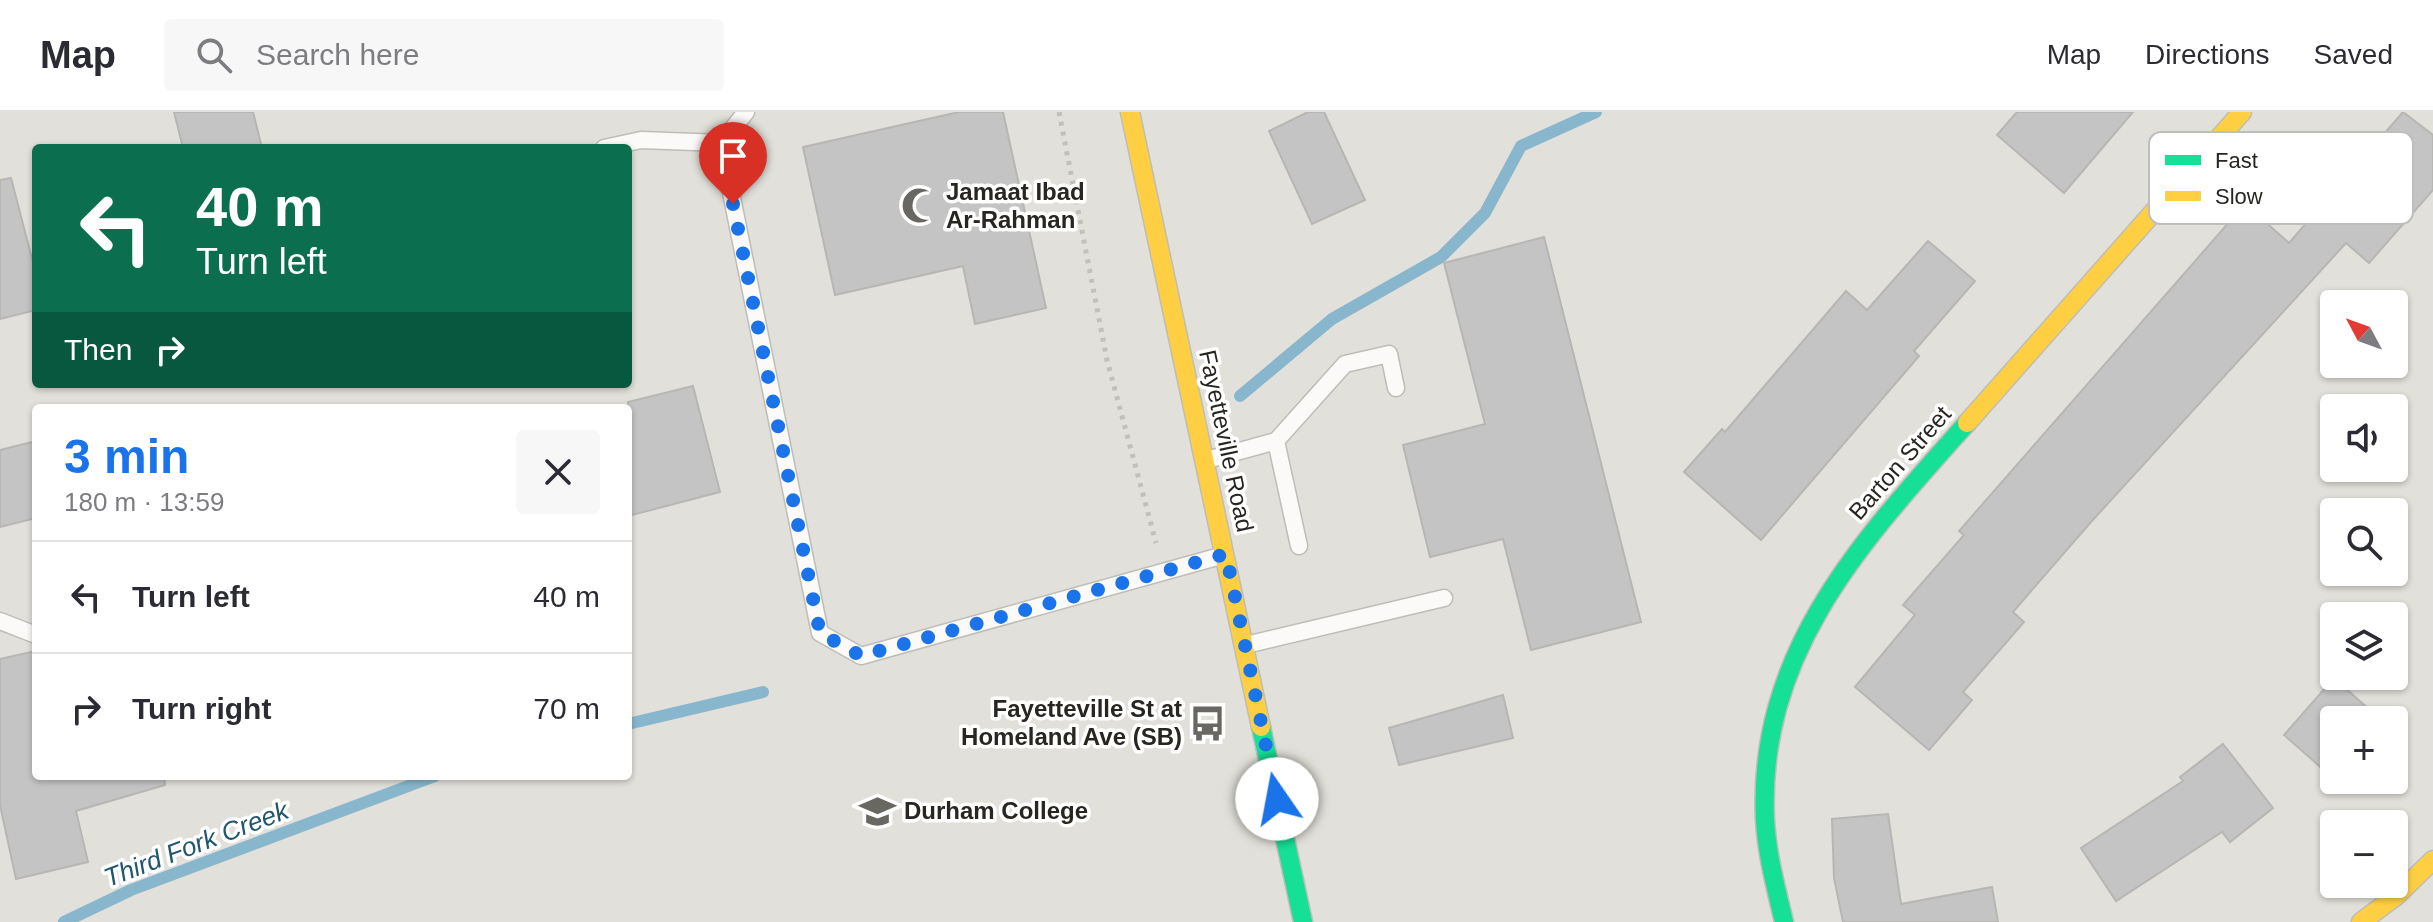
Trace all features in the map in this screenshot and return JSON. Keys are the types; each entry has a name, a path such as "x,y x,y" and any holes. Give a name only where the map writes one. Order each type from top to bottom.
{"street":[{"name":"Fayetteville Road","path":"1130,112 1303,922"},
{"name":"Barton Street","path":"2224,132 2242,112"},
{"name":"Barton Street","path":"1784,922 1768,854 1768,752 1780,696 1804,635 1832,585 1882,519 2149,217"},
{"path":"2361,922 2396,896 2433,860"}],"lane":[{"path":"721,143 746,112"},
{"path":"622,144 641,140 721,143"},
{"path":"721,143 820,633 861,656 1226,554"},
{"path":"1205,460 1276,441 1345,364 1389,354 1396,388"},
{"path":"1276,441 1299,546"},
{"path":"1245,645 1444,598"},
{"path":"0,621 32,633"}],"path":[{"path":"1059,112 1107,360 1156,543"}],"building":[{"path":"174,112 253,112 261,144 182,144"},
{"name":"Jamaat Ibad Ar-Rahman","path":"959,112 1003,112 1046,308 975,324 963,266 835,295 803,147"},
{"path":"1308,112 1324,112 1365,200 1312,224 1269,131"},
{"path":"2017,112 2133,112 2064,193 1997,135"},
{"path":"2403,112 2433,135 2433,190 2413,213 2413,132 2386,132"},
{"path":"11,178 32,259 32,311 0,319 0,180"},
{"path":"2228,224 2268,224 2289,243 2306,224 2403,224 2369,263 2346,243 2091,522 2013,612 2024,622 1963,692 1972,700 1929,750 1855,687 1915,615 1903,605 1964,535 1959,531"},
{"path":"1544,237 1641,622 1531,650 1503,539 1430,557 1403,445 1485,424 1444,263"},
{"path":"1928,241 1975,281 1914,351 1919,356 1761,540 1684,472 1722,429 1725,432 1846,291 1867,310"},
{"path":"693,386 720,492 632,515 632,404 628,402"},
{"path":"32,442 32,519 0,527 0,450"},
{"path":"32,652 32,780 164,780 165,785 76,811 88,862 16,879 0,805 0,659"},
{"path":"2323,690 2347,690 2365,706 2320,706 2320,767 2284,735"},
{"path":"1503,695 1513,738 1399,765 1389,728"},
{"path":"2223,744 2273,808 2230,842 2222,832 2116,901 2081,848 2183,781 2180,777"},
{"path":"1888,814 1901,904 1992,887 1998,922 1843,922 1834,878 1832,819"}],"waterway":[{"name":"Third Fork Creek","path":"1240,396 1332,319 1441,257 1485,213 1521,146 1596,112"},
{"name":"Third Fork Creek","path":"632,723 763,692"},
{"name":"Third Fork Creek","path":"64,922 131,890 424,780"}],"traffic: fast":[{"path":"1784,922 1765,820 1767,759 1779,703 1798,651 1824,602 1855,555 1967,423"},
{"path":"1261,727 1303,922"}],"traffic: slow":[{"path":"1130,112 1261,727"},
{"path":"2224,132 2242,112"},
{"path":"1967,423 2149,217"},
{"path":"2361,922 2396,896 2433,860"}],"place":[{"name":"Jamaat Ibad Ar-Rahman","path":"920,206"},
{"name":"Fayetteville St at Homeland Ave (SB)","path":"1208,723"},
{"name":"Durham College","path":"878,811"}],"route":[{"path":"733,204 820,633 861,656 1226,554 1277,799"}]}
